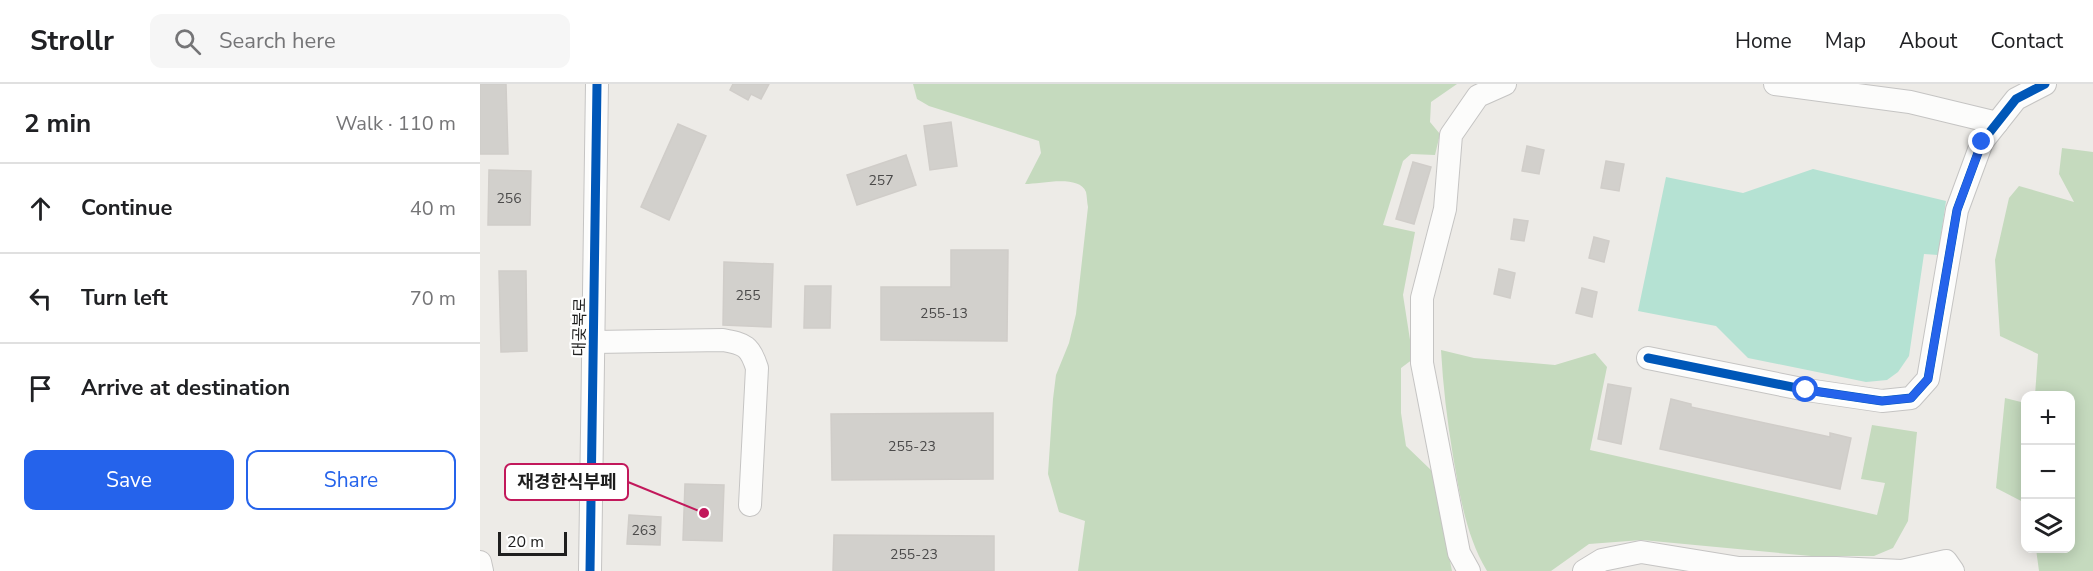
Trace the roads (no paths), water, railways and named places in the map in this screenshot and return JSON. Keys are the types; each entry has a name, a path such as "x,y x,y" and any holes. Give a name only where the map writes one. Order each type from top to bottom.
{"street":[{"name":"대곶북로","path":"590,571 597,84"},
{"path":"1470,571 1459,554 1422,363 1422,298 1445,209 1451,135 1478,96 1505,84"},
{"path":"1775,84 1910,102 1997,123"},
{"path":"1648,358 1806,390 1882,401 1911,398 1928,379 1957,210 1982,142 2016,99 2045,84"},
{"name":"대곶북로","path":"594,342 723,340 742,343 752,353 757,368 750,505"},
{"path":"1584,571 1602,560 1641,552 1739,568 1836,568 1895,571 1946,561 1953,571"},
{"path":"480,562 482,571"}],"place":[{"name":"재경한식부페","path":"704,513"}]}
